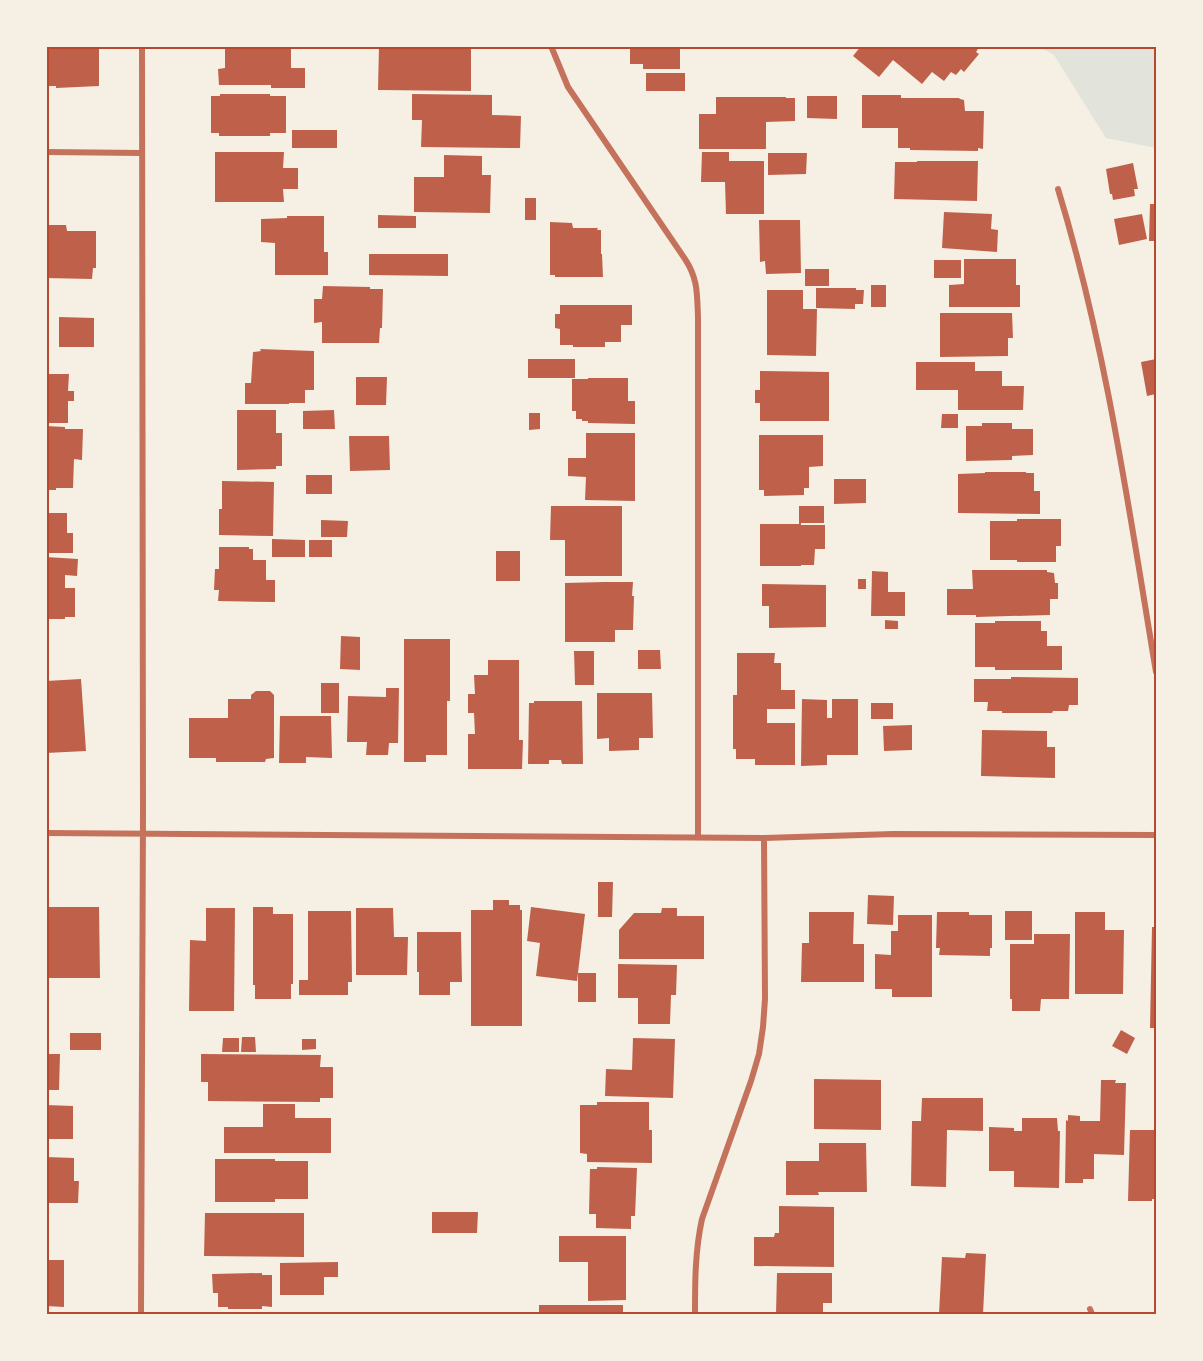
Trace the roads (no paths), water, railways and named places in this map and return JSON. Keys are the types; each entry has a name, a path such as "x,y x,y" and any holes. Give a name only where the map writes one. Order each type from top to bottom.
{"street":[{"path":"141,1314 142,46"},
{"path":"551,46 568,87 685,259 696,283 698,317 698,837"},
{"path":"46,152 142,153"},
{"path":"1058,189 1084,287 1109,396 1156,672"},
{"path":"46,833 764,838 893,834 1156,835"},
{"path":"695,1314 695,1264 702,1219 751,1081 759,1054 763,1027 765,999 764,838"}]}
